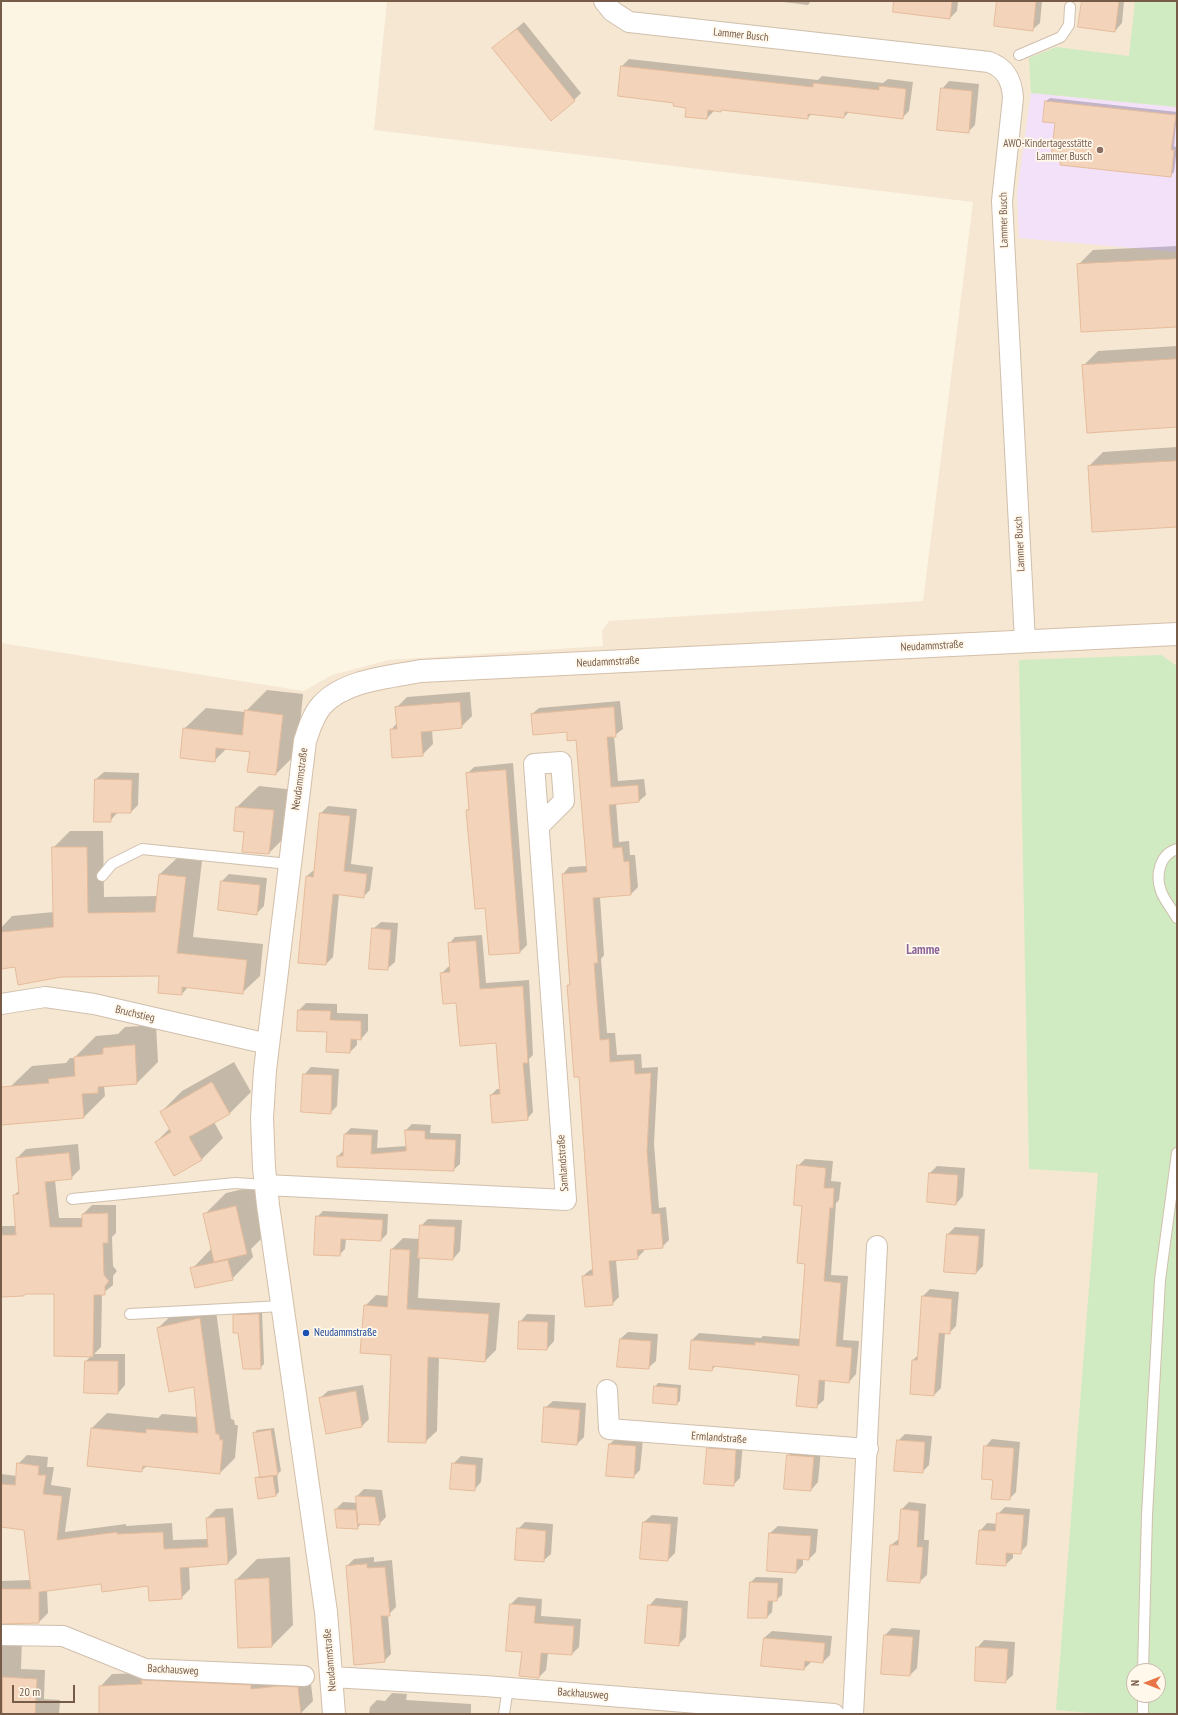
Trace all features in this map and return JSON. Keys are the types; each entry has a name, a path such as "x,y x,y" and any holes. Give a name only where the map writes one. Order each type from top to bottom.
{"main road":[{"name":"Neudammstraße","path":"334,1714 326,1612 266,1185 262,1118 268,1044 305,742 312,721 321,706 333,695 347,688 385,678 421,671 1177,634"}],"street":[{"name":"Lammer Busch","path":"604,1 612,11 629,22 989,62 1000,66 1012,84 1013,98 1002,201 1025,641"},
{"name":"Samlandstraße","path":"266,1185 566,1200 539,826"},
{"name":"Bruchstieg","path":"1,1004 45,997 94,1004 268,1044"},
{"path":"853,1714 868,1449 877,1246"},
{"name":"Ermlandstraße","path":"607,1390 609,1429 868,1449"},
{"name":"Backhausweg","path":"1,1635 63,1636 145,1669 304,1676"},
{"name":"Backhausweg","path":"332,1677 508,1688 748,1710 834,1714"}],"lane":[{"path":"1019,55 1060,37 1069,25 1070,7"},
{"path":"102,876 112,864 142,849 290,864"},
{"path":"1177,849 1172,851 1164,858 1160,867 1159,878 1161,891 1177,918"},
{"path":"1143,1663 1147,1515 1160,1280 1177,1153"},
{"path":"72,1199 235,1183 266,1185"},
{"path":"130,1314 282,1306"},
{"path":"504,1714 508,1688"},
{"path":"1143,1703 1143,1714"}],"shaded area":[{"path":"387,1 1177,1 1177,1714 1,1714 1,643 304,691 332,675 389,660 603,646 602,631 609,621 923,601 973,202 374,130"},
{"name":"AWO-Kindertagesstätte Lammer Busch","path":"1031,93 1177,107 1177,252 1019,238 1017,193"}],"green space":[{"path":"1135,1 1177,1 1177,107 1031,93 1029,58 1056,47 1129,56"},
{"path":"1161,655 1177,666 1177,1714 1103,1714 1056,1710 1098,1173 1029,1169 1019,660"}],"building":[{"path":"894,1 952,1 950,19 893,12"},
{"path":"997,1 1036,1 1033,31 994,26"},
{"path":"1082,1 1119,1 1115,32 1078,27"},
{"path":"517,29 575,101 551,121 492,48"},
{"path":"621,66 813,87 813,83 879,90 879,86 906,89 903,119 845,112 844,118 808,114 808,119 721,110 721,112 708,110 707,119 685,117 686,108 673,106 674,103 618,96"},
{"path":"941,88 972,91 969,133 937,130"},
{"path":"1045,101 1176,115 1171,150 1174,150 1171,177 1060,165 1060,158 1051,156 1055,123 1043,122"},
{"path":"1177,259 1177,327 1081,332 1077,264"},
{"path":"1177,359 1177,427 1087,433 1082,365"},
{"path":"1177,461 1177,527 1092,532 1088,466"},
{"path":"460,702 462,728 421,732 423,756 392,758 390,729 397,729 395,707"},
{"path":"614,707 616,737 607,737 611,787 638,785 639,802 609,805 613,848 622,847 624,862 629,861 631,895 593,898 598,963 594,963 600,1040 609,1039 610,1062 634,1060 635,1074 651,1073 647,1151 652,1214 660,1213 663,1248 637,1250 638,1259 609,1261 613,1305 585,1307 582,1276 593,1275 579,1077 574,1077 567,985 570,985 562,874 587,872 576,740 567,741 567,732 533,735 531,714"},
{"path":"245,710 283,715 276,775 247,772 250,752 216,748 215,762 180,758 183,728 242,735"},
{"path":"506,770 520,953 489,955 485,908 475,909 466,810 469,810 466,773"},
{"path":"95,779 132,780 131,813 111,813 111,822 94,822"},
{"path":"236,807 274,810 269,854 242,852 244,832 234,831"},
{"path":"320,813 350,816 344,871 367,874 364,898 333,894 326,965 298,963 306,876 313,877"},
{"path":"52,847 87,847 88,913 155,912 159,874 186,877 177,953 247,960 243,994 182,987 182,995 158,993 159,976 61,977 18,985 15,967 1,969 1,932 53,927"},
{"path":"221,881 260,885 257,915 218,910"},
{"path":"372,928 391,930 388,970 369,969"},
{"path":"476,941 480,989 523,986 528,1063 523,1063 528,1120 492,1123 490,1095 500,1094 496,1043 460,1046 456,1003 443,1004 440,973 450,972 448,943"},
{"path":"298,1010 331,1011 330,1020 361,1021 361,1040 351,1039 350,1053 326,1052 327,1032 297,1031"},
{"path":"135,1045 137,1084 98,1087 98,1093 82,1094 84,1118 1,1125 1,1087 49,1083 48,1079 75,1076 74,1057 103,1054 103,1048"},
{"path":"303,1074 332,1075 331,1114 301,1112"},
{"path":"212,1082 230,1114 189,1137 202,1160 174,1176 155,1142 171,1132 160,1112"},
{"path":"405,1130 425,1131 425,1139 456,1140 454,1171 337,1167 337,1156 343,1156 344,1134 372,1135 371,1154 406,1151"},
{"path":"69,1153 72,1179 45,1182 50,1227 82,1227 82,1214 108,1213 108,1243 103,1243 104,1275 109,1281 105,1286 105,1295 94,1295 93,1357 54,1356 54,1294 26,1294 23,1296 1,1297 1,1235 16,1235 13,1195 19,1194 16,1158"},
{"path":"797,1165 826,1168 824,1188 834,1188 833,1208 830,1208 824,1281 841,1283 836,1346 852,1348 849,1383 819,1380 817,1408 796,1406 799,1375 713,1366 712,1371 689,1369 691,1340 755,1345 755,1342 799,1346 805,1264 797,1263 802,1206 794,1205"},
{"path":"929,1173 958,1175 956,1205 927,1202"},
{"path":"236,1206 247,1254 214,1262 203,1214"},
{"path":"316,1216 383,1220 381,1241 341,1239 340,1256 314,1255"},
{"path":"420,1225 455,1227 453,1260 418,1258"},
{"path":"947,1234 979,1236 976,1274 944,1272"},
{"path":"391,1249 410,1250 407,1309 489,1314 485,1362 428,1357 426,1443 388,1442 391,1355 360,1353 364,1305 387,1307"},
{"path":"228,1260 233,1280 195,1288 190,1268"},
{"path":"922,1296 952,1299 950,1334 939,1333 934,1396 910,1394 912,1360 917,1360"},
{"path":"259,1314 261,1369 243,1369 238,1333 233,1333 233,1315"},
{"path":"200,1318 216,1434 219,1434 220,1440 223,1440 220,1474 143,1466 142,1472 87,1466 91,1428 146,1433 146,1429 198,1433 194,1387 169,1392 157,1328"},
{"path":"519,1321 548,1322 547,1350 518,1349"},
{"path":"620,1339 651,1341 649,1369 617,1367"},
{"path":"85,1361 118,1361 118,1394 84,1393"},
{"path":"654,1386 678,1388 677,1405 653,1403"},
{"path":"356,1391 362,1427 326,1434 319,1398"},
{"path":"544,1407 580,1410 577,1445 542,1442"},
{"path":"271,1430 278,1475 260,1478 253,1433"},
{"path":"897,1440 925,1442 923,1473 894,1471"},
{"path":"609,1444 636,1446 634,1478 606,1476"},
{"path":"984,1446 1014,1448 1010,1500 991,1499 993,1480 982,1479"},
{"path":"707,1448 736,1450 734,1486 704,1484"},
{"path":"787,1455 814,1457 811,1491 784,1489"},
{"path":"17,1463 39,1466 38,1475 46,1475 43,1494 62,1496 57,1540 117,1532 117,1534 163,1532 164,1549 208,1547 206,1518 225,1517 228,1564 180,1568 182,1599 149,1601 148,1586 102,1592 101,1584 39,1592 39,1623 1,1624 1,1589 31,1589 24,1530 1,1527 1,1484 15,1485"},
{"path":"452,1463 476,1465 475,1491 450,1489"},
{"path":"273,1476 276,1496 258,1499 255,1478"},
{"path":"356,1496 375,1497 380,1525 358,1524"},
{"path":"335,1509 356,1510 358,1529 337,1528"},
{"path":"901,1509 919,1511 917,1547 923,1547 920,1583 887,1581 890,1545 898,1545"},
{"path":"997,1513 1024,1515 1021,1554 1006,1553 1006,1566 976,1564 979,1530 995,1531"},
{"path":"643,1522 671,1524 668,1561 640,1559"},
{"path":"517,1528 546,1531 544,1562 515,1560"},
{"path":"769,1533 811,1536 809,1560 797,1559 796,1573 767,1571"},
{"path":"367,1564 367,1568 385,1567 390,1616 381,1616 385,1662 354,1665 346,1566"},
{"path":"269,1578 272,1647 238,1648 235,1580"},
{"path":"750,1582 778,1583 777,1601 768,1601 767,1618 748,1618"},
{"path":"510,1604 536,1606 534,1623 574,1626 572,1655 541,1653 539,1678 519,1676 522,1652 506,1651"},
{"path":"648,1605 682,1608 679,1646 645,1643"},
{"path":"884,1635 913,1637 910,1676 881,1674"},
{"path":"764,1638 825,1643 823,1663 805,1661 804,1670 761,1666"},
{"path":"976,1647 1008,1649 1006,1683 975,1681"},
{"path":"3,1677 37,1679 35,1714 3,1714"},
{"path":"141,1680 251,1685 251,1689 279,1686 298,1687 301,1714 99,1714 99,1686 142,1684"}],"place":[{"name":"AWO-Kindertagesstätte Lammer Busch","path":"1100,150"},
{"name":"Neudammstraße","path":"306,1333"}],"district":[{"name":"Lamme","path":"923,950"}]}
